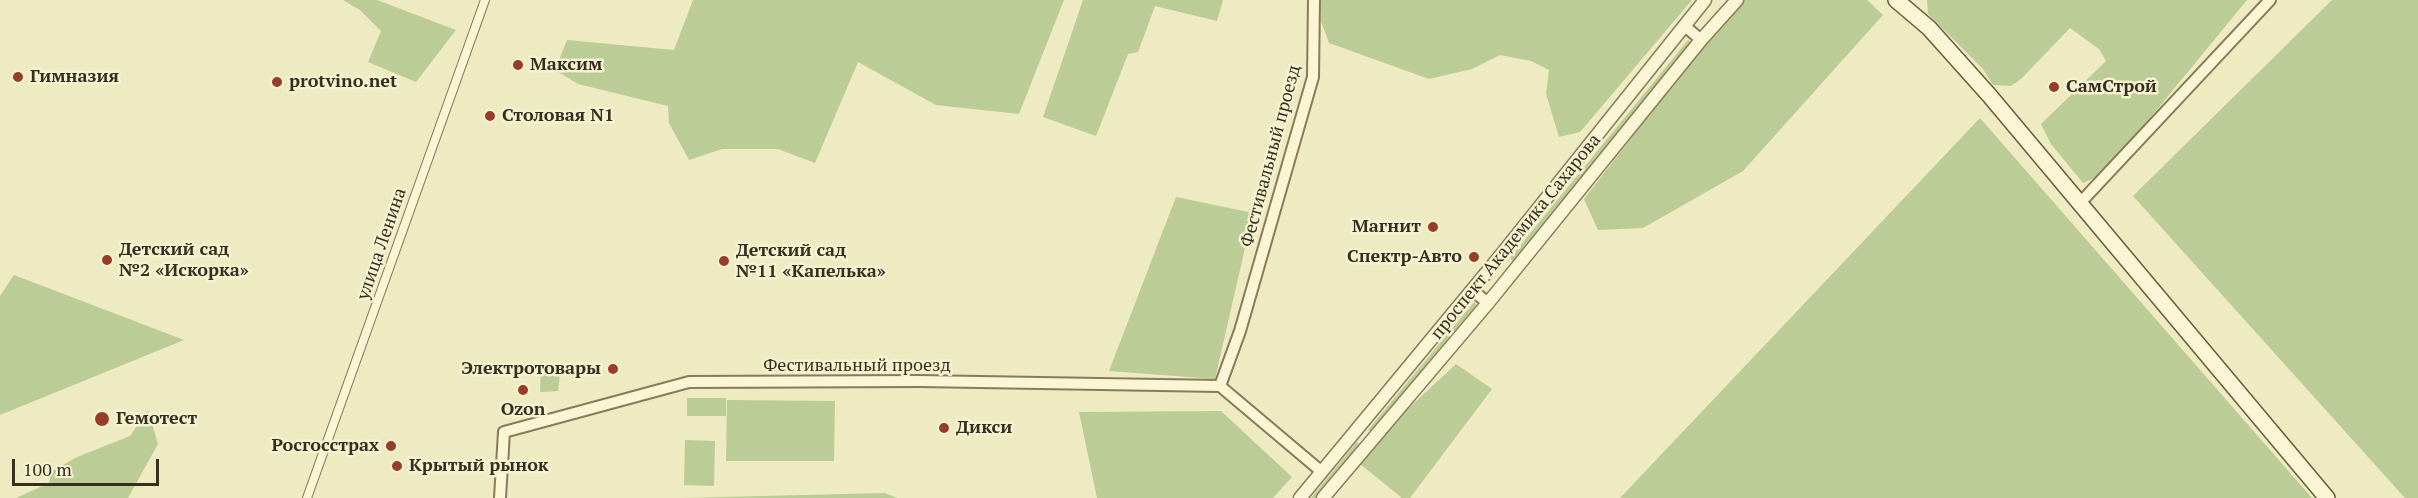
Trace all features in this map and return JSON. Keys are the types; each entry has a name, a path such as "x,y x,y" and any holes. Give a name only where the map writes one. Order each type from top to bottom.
{"main road":[{"path":"1896,0 1929,28 2080,203 2327,498"}],"street":[{"name":"улица Ленина","path":"307,498 485,0"},
{"name":"Фестивальный проезд","path":"500,498 503,435 689,382 919,381 1220,386 1240,331 1313,77 1314,0"},
{"name":"проспект Академика Сахарова","path":"1300,498 1473,290 1686,27 1705,0"},
{"name":"проспект Академика Сахарова","path":"1323,498 1488,303 1701,40 1737,0"},
{"path":"2080,203 2270,0"},
{"path":"1686,27 1701,40"},
{"path":"1473,290 1488,303"},
{"path":"1220,386 1322,472"},
{"path":"1354,432 1369,441"}],"green space":[{"path":"343,0 377,0 456,30 416,82 368,62 381,31 360,10"},
{"path":"693,0 1064,0 1019,114 936,105 858,62 815,163 778,149 722,149 689,160 669,123 668,106 578,84 555,70 567,40 674,50"},
{"path":"1083,0 1223,0 1217,21 1155,6 1138,52 1128,54 1096,136 1043,117"},
{"path":"1321,0 1692,0 1580,132 1559,137 1546,94 1549,70 1531,61 1500,55 1472,69 1429,79 1329,43 1321,21"},
{"path":"1744,0 1867,0 1883,15 1743,171 1643,228 1598,230 1584,199 1711,35"},
{"path":"1927,0 2247,0 2104,174 2083,183 2051,144 2041,124 2106,61 2099,49 2070,28 2021,79 2011,86 1993,85 1983,69 1928,14"},
{"path":"2332,0 2418,0 2418,498 2405,498 2133,196"},
{"path":"1688,40 1692,43 1513,261 1510,258"},
{"path":"1980,118 2312,498 1620,498"},
{"path":"1176,197 1253,213 1215,379 1109,371"},
{"path":"14,275 184,340 0,415 0,296"},
{"path":"1474,302 1477,305 1371,432 1368,430"},
{"path":"1456,364 1492,389 1410,498 1402,498 1354,459"},
{"path":"541,367 560,374 558,391 540,392"},
{"path":"687,398 726,398 726,416 687,416"},
{"path":"727,400 835,401 834,461 726,461"},
{"path":"148,410 158,444 128,498 16,498 49,483 52,471 77,457 130,436"},
{"path":"1221,411 1292,477 1273,498 1097,498 1079,412"},
{"path":"685,440 715,441 714,486 684,485"},
{"path":"1357,442 1360,445 1317,498 1311,498"},
{"path":"885,493 897,498 682,498"}],"place":[{"name":"Максим","path":"518,65"},
{"name":"Гимназия","path":"18,77"},
{"name":"protvino.net","path":"277,82"},
{"name":"СамСтрой","path":"2054,87"},
{"name":"Столовая N1","path":"490,116"},
{"name":"Магнит","path":"1433,227"},
{"name":"Спектр-Авто","path":"1474,257"},
{"name":"Детcкий сад №2 «Искорка»","path":"107,260"},
{"name":"Детский сад №11 «Капелька»","path":"724,261"},
{"name":"Электротовары","path":"613,369"},
{"name":"Ozon","path":"523,390"},
{"name":"Гемотест","path":"102,419"},
{"name":"Дикси","path":"944,428"},
{"name":"Росгосстрах","path":"391,446"},
{"name":"Крытый рынок","path":"397,466"}]}
